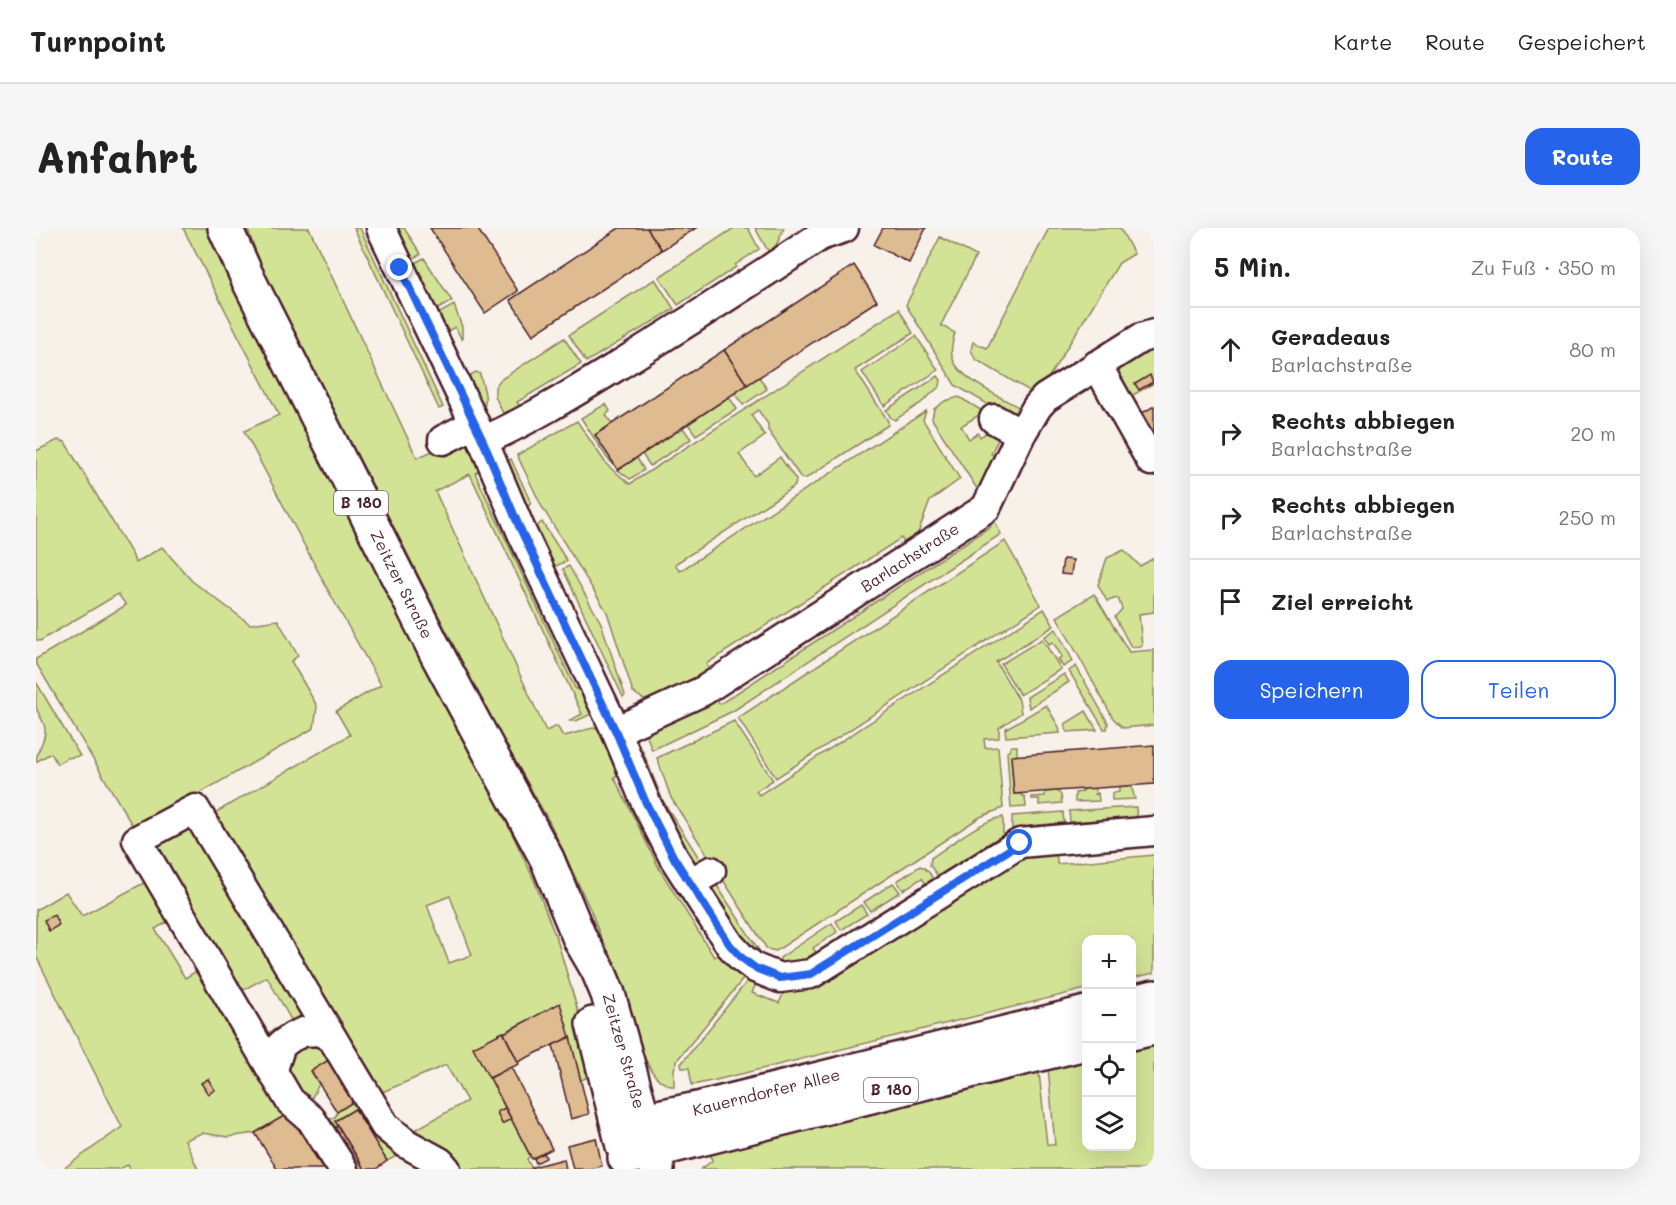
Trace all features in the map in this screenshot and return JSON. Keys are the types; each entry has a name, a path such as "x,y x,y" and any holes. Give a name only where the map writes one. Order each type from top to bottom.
{"main road":[{"name":"Zeitzer Straße","path":"225,228 254,292 438,656 547,860 580,939 598,970 608,994 630,1122 641,1162"},
{"path":"1136,1001 1154,997"},
{"name":"Kauerndorfer Allee","path":"630,1122 698,1108 1082,1013"},
{"path":"1136,1032 1154,1028"},
{"name":"Kauerndorfer Allee","path":"641,1162 971,1070 1082,1044"}],"street":[{"path":"381,228 616,732 646,803 674,858 700,877 730,945 742,958 767,974 780,978 797,978 811,974 1020,843 1154,831"},
{"path":"443,440 478,433 502,432 594,380 687,323 820,236 844,228"},
{"name":"Barlachstraße","path":"616,732 703,691 986,508 1021,434 1045,398 1141,339 1154,334"},
{"path":"1097,365 1151,462"},
{"path":"994,419 1021,434"},
{"path":"343,1169 311,1119 290,1101 137,840 195,809 385,1126 406,1144 440,1162 446,1169"},
{"path":"273,1069 281,1045 292,1037 303,1032 319,1031 332,1038"}],"green space":[{"path":"183,228 208,228 232,273 452,706 534,880 558,943 592,1059 585,1061 586,1078 581,1080 560,1004 474,1047 505,1108 497,1112 502,1123 511,1119 530,1156 527,1159 532,1169 457,1169 404,1136 467,1101 446,1065 373,1096 206,818 350,735 336,711 381,685 244,431 279,415","holes":["450,896 472,955 449,963 427,905"]},
{"path":"247,228 309,228 417,458 470,434 485,467 475,473 575,688 583,693 594,713 576,721 569,721 582,714 470,474 435,491 546,731 557,726 563,736 592,728 601,728 624,772 614,777 660,870 714,957 724,951 748,973 678,1059 674,1069 674,1087 663,1083 656,1077 645,1059 639,1061 607,954 591,911 550,823 487,711 261,265"},
{"path":"354,228 360,228 443,407 439,409"},
{"path":"391,228 404,228 421,254 407,262"},
{"path":"734,228 748,228 759,249 678,305 659,277"},
{"path":"755,228 784,228 771,256"},
{"path":"1049,228 1120,228 1134,254 1119,263 1041,390 1033,393 975,359 971,350 973,342 987,348"},
{"path":"940,237 976,256 941,325 955,333 952,356 955,364 971,380 1022,409 1016,421 955,385 906,305"},
{"path":"424,258 452,301 431,313 409,266"},
{"path":"655,279 674,309 586,362 569,335"},
{"path":"454,305 462,327 462,340 455,327 444,333 436,315"},
{"path":"899,309 913,333 855,370 888,421 888,425 805,479 801,478 768,430 768,424 758,410 751,415 765,436 739,454 754,476 780,457 796,480 795,486 675,564 680,571 926,411 923,420 960,479 930,501 913,546 909,549 901,538 706,664 714,676 637,709 646,701 633,692 607,612 542,507 517,455 577,421 607,465 630,484"},
{"path":"916,336 938,370 884,406 862,372"},
{"path":"564,338 581,364 517,402 524,413 507,422 495,396 495,387 500,380"},
{"path":"1154,342 1154,383 1126,399 1107,365"},
{"path":"476,372 480,374 485,395 485,405 479,414 462,379"},
{"path":"938,376 941,380 940,386 921,403 895,420 891,418 886,410"},
{"path":"759,377 767,389 743,405 735,393"},
{"path":"729,397 737,409 696,435 688,424"},
{"path":"959,397 984,412 961,426 969,439 978,433 980,437 994,428 1000,435 991,454 1002,459 983,498 932,419 934,409 945,401"},
{"path":"606,404 610,411 606,415 612,424 595,435 616,467 607,458 581,418"},
{"path":"683,428 691,439 650,466 642,454"},
{"path":"58,440 65,442 135,563 162,547 192,581 250,624 278,620 298,656 291,661 317,706 314,728 135,830 36,663 36,659 126,605 118,594 40,641 36,640 36,451"},
{"path":"637,458 644,470 630,479 618,470"},
{"path":"511,459 531,503 523,510 501,463"},
{"path":"991,514 1001,534 733,711 652,750 644,728 713,695 720,704 991,526 985,516"},
{"path":"542,522 567,561 549,569 532,530"},
{"path":"1005,541 1041,605 776,778 738,718"},
{"path":"1124,550 1140,566 1154,558 1154,612 1139,614 1142,646 1131,647 1115,617 1122,609 1118,598 1107,601 1098,585 1107,558"},
{"path":"569,566 601,623 625,695 623,697 563,569"},
{"path":"1094,594 1129,652 1154,650 1154,725 1123,728 1113,718 1057,617"},
{"path":"1044,609 1054,626 996,662 1019,700 1021,713 999,728 999,738 984,739 985,748 998,747 1003,808 980,817 776,951 767,949 671,798 657,758 734,721 773,780 756,791 759,795"},
{"path":"1056,629 1073,661 1063,667 1058,659 1062,657 1053,642 1049,644 1044,637"},
{"path":"1042,639 1061,669 1020,695 1001,664"},
{"path":"1076,666 1108,723 1107,729 1104,729 1069,671"},
{"path":"1064,674 1069,682 1029,708 1027,697"},
{"path":"36,682 80,756 67,758 57,764 51,753 36,762 45,729 36,707"},
{"path":"1046,705 1060,733 1006,737 1005,729"},
{"path":"1086,711 1097,730 1067,732 1065,724"},
{"path":"1012,746 1017,746 1017,756 1011,756 1014,794 1025,797 1026,807 1011,808 1007,752"},
{"path":"642,749 663,801 704,866 692,871 638,752"},
{"path":"1131,785 1135,799 1112,800 1112,793 1119,792 1119,787"},
{"path":"1095,788 1099,801 1075,802 1075,793"},
{"path":"1057,791 1061,795 1062,803 1039,805 1039,799 1031,797 1045,796 1045,792"},
{"path":"1136,807 1137,824 1127,824 1126,818 1070,822 1069,811"},
{"path":"1063,812 1064,823 1012,830 1012,816"},
{"path":"197,817 308,1004 298,1028 274,1043 258,1036 144,846","holes":["267,977 291,1020 265,1035 241,991"]},
{"path":"1003,817 1003,835 981,848 977,858 939,878 930,865 931,858 975,828"},
{"path":"1056,849 1057,864 1154,855 1154,973 1136,977 1136,935 1082,935 1082,990 692,1085 689,1068 682,1068 681,1064 752,975 758,979 752,993 779,1003 787,986 1023,852"},
{"path":"920,866 929,873 934,884 928,888 922,878 903,890 897,881"},
{"path":"153,878 176,917 155,929 185,978 205,966 289,1113 255,1133 228,1137 202,1133 185,1140 198,1169 130,1169 128,1165 119,1169 63,1169 122,1127 36,956 36,910 66,892 82,916"},
{"path":"714,881 764,958 748,952 704,888"},
{"path":"893,883 900,892 870,911 864,902"},
{"path":"861,905 867,914 841,930 836,921"},
{"path":"832,923 837,932 813,948 819,957 779,967 780,958"},
{"path":"320,1037 399,1155 387,1161 354,1109 335,1121 338,1126 331,1130 326,1121 356,1100 311,1071 319,1084 311,1099 303,1103 279,1060"},
{"path":"1154,1039 1154,1169 701,1169 712,1161 709,1147 1034,1066 1039,1073 1047,1144 1055,1145 1048,1067 1082,1055 1082,1151 1136,1151 1136,1043"}],"building":[{"path":"430,228 477,228 518,291 485,313"},
{"path":"619,228 647,228 662,250 533,335 510,300"},
{"path":"647,228 696,228 662,250"},
{"path":"883,228 926,228 909,263 874,245"},
{"path":"854,265 877,301 747,385 724,350"},
{"path":"724,350 747,385 618,470 595,435"},
{"path":"1150,375 1153,382 1139,390 1135,384"},
{"path":"1154,406 1154,440 1139,415"},
{"path":"1063,559 1073,560 1071,575 1061,574"},
{"path":"1154,745 1154,784 1014,794 1011,756"},
{"path":"54,915 59,925 49,931 44,920"},
{"path":"560,1003 570,1037 518,1062 504,1033"},
{"path":"503,1032 519,1064 489,1078 473,1047"},
{"path":"570,1037 589,1114 571,1119 553,1045"},
{"path":"330,1059 356,1100 337,1112 311,1071"},
{"path":"511,1067 552,1149 532,1159 490,1078"},
{"path":"208,1079 215,1090 208,1094 201,1083"},
{"path":"505,1108 511,1119 502,1124 497,1112"},
{"path":"355,1109 387,1161 376,1169 364,1169 335,1121"},
{"path":"289,1113 323,1169 277,1169 255,1133"},
{"path":"338,1126 364,1169 355,1169 331,1130"},
{"path":"596,1138 602,1166 573,1169 567,1145"},
{"path":"544,1153 546,1158 536,1163 534,1158"},
{"path":"564,1159 566,1169 532,1169 532,1167"}],"route":[{"path":"400,268 483,441 518,524 616,732 646,803 674,858 730,945 742,958 755,968 780,978 797,978 811,974 1020,843"}]}
